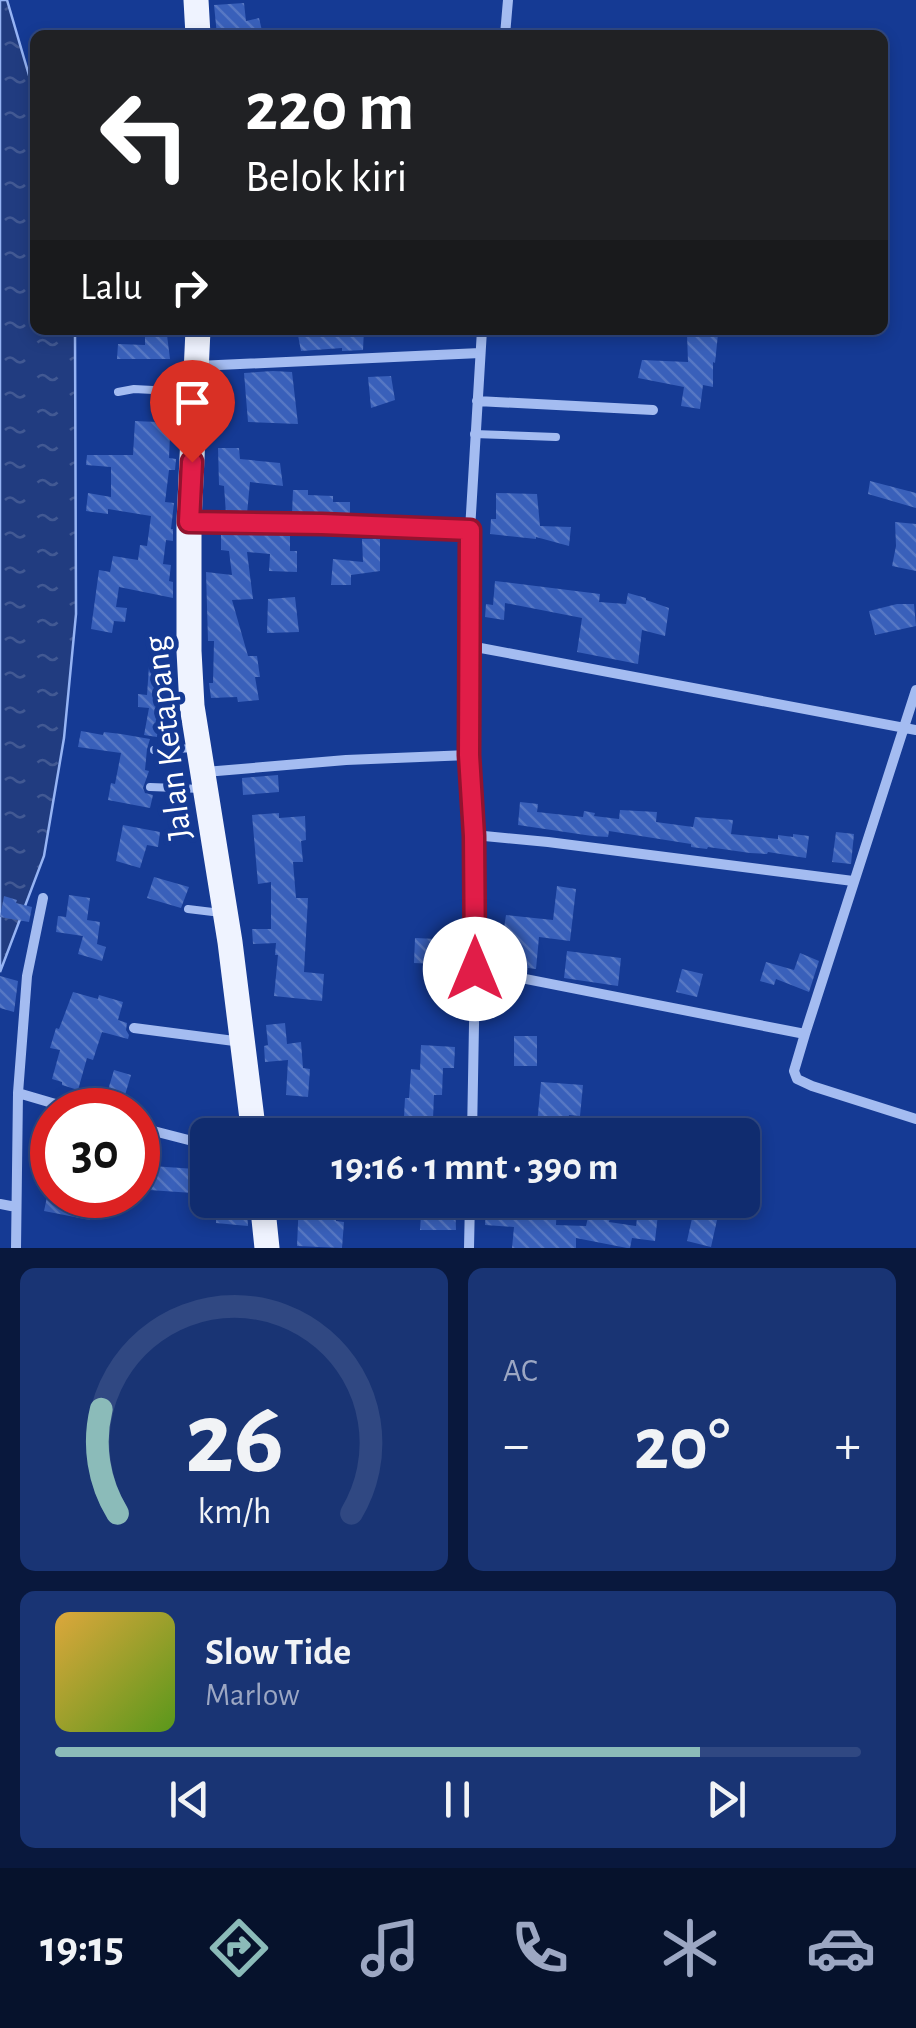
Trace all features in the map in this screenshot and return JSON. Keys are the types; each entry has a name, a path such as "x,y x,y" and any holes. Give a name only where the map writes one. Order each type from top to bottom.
{"main road":[{"path":"196,0 198,30"},
{"name":"Jalan Ketapang","path":"198,335 188,652 192,706 252,1118"},
{"path":"264,1218 267,1248"}],"street":[{"path":"505,30 508,0"},
{"path":"472,1118 475,969 469,755 470,530 482,335"},
{"path":"196,366 480,352"},
{"path":"477,401 653,410"},
{"path":"189,522 470,530"},
{"path":"470,646 910,729"},
{"path":"916,690 910,729 853,881 794,1070 802,1082 916,1119"},
{"path":"203,770 469,755"},
{"path":"474,836 853,881"},
{"path":"16,1248 18,1093 27,976 43,898"},
{"path":"475,969 804,1034"},
{"path":"134,1028 242,1042"},
{"path":"18,1093 30,1097"},
{"path":"160,1133 190,1141"},
{"path":"0,1204 16,1206"},
{"path":"469,1248 470,1218"}],"lane":[{"path":"118,392 195,392"},
{"path":"474,434 556,437"},
{"path":"154,750 203,770"},
{"path":"150,788 203,770"},
{"path":"188,909 225,913"}],"water":[{"path":"0,0 7,0 30,79 30,335 75,335 76,614 64,738 44,856 0,972"}],"building":[{"path":"244,3 246,21 259,18 262,30 216,30 214,5"},
{"path":"145,335 167,335 170,359 117,359 118,344 145,345"},
{"path":"298,335 364,335 363,350 301,351"},
{"path":"687,335 718,335 713,387 703,385 700,409 681,406 684,387 638,378 642,360 688,362"},
{"path":"292,372 298,424 248,422 244,373"},
{"path":"391,376 395,400 371,408 368,377"},
{"path":"158,398 178,399 178,412 171,411 169,458 176,459 175,470 169,470 165,502 174,503 173,541 166,540 163,564 171,565 173,598 119,587 116,607 127,608 125,622 114,621 112,633 91,629 99,570 110,572 113,556 138,560 140,545 147,546 151,516 108,509 108,514 86,511 88,493 111,497 111,467 86,465 87,455 133,455 135,421 157,422"},
{"path":"218,448 239,448 240,459 280,463 283,486 250,482 247,514 226,514 224,486 219,485"},
{"path":"870,481 916,493 916,508 868,494"},
{"path":"293,490 333,496 333,502 350,502 350,516 292,514"},
{"path":"496,493 537,494 540,526 571,527 569,546 536,537 490,534 491,519 496,519"},
{"path":"895,522 916,524 916,571 892,566"},
{"path":"221,531 290,532 290,551 297,551 297,572 269,571 270,554 247,552 253,599 232,600 248,656 257,656 259,700 211,698 214,641 208,641 206,572 232,575 229,551 221,550"},
{"path":"362,539 380,539 380,571 351,575 351,585 331,585 333,559 363,562"},
{"path":"495,581 600,594 599,602 626,604 628,593 646,598 669,608 665,636 642,630 638,664 577,652 582,618 505,603 504,620 485,617 486,604 493,605"},
{"path":"295,597 299,632 267,633 268,599"},
{"path":"914,604 916,626 875,635 869,611"},
{"path":"149,666 173,667 171,699 175,700 176,710 172,729 158,726 157,737 144,735 149,708 138,707 138,694 147,695"},
{"path":"81,731 150,739 145,770 149,771 143,788 153,795 150,808 108,800 121,753 78,747"},
{"path":"278,775 279,792 243,795 242,778"},
{"path":"520,802 538,804 537,812 583,817 584,811 619,819 620,810 657,812 656,822 693,827 695,817 733,820 731,834 778,839 778,835 809,836 806,858 691,847 609,831 608,837 592,836 518,825"},
{"path":"279,813 279,818 305,816 303,862 293,862 296,898 308,898 304,972 324,974 322,1001 274,996 276,943 253,944 252,929 271,929 271,882 258,884 252,815"},
{"path":"123,825 160,832 158,847 147,845 140,868 116,861"},
{"path":"836,832 854,834 851,864 832,862"},
{"path":"154,877 189,887 181,908 147,898"},
{"path":"557,886 576,889 570,941 539,937 536,969 495,964 498,927 504,928 506,915 553,920"},
{"path":"69,895 90,898 87,920 100,922 97,944 106,947 102,961 78,954 83,936 56,932 58,916 66,917"},
{"path":"4,896 32,907 29,922 0,917"},
{"path":"415,938 458,940 457,965 414,963"},
{"path":"567,951 621,958 618,986 564,978"},
{"path":"800,953 819,961 809,992 776,979 774,985 760,981 766,962 794,970"},
{"path":"682,969 703,974 697,997 676,992"},
{"path":"0,976 18,981 14,1012 0,1008"},
{"path":"73,992 123,1002 118,1020 127,1023 129,1035 128,1039 102,1032 93,1060 87,1058 79,1088 72,1088 52,1079 60,1050 50,1048 56,1028 59,1029"},
{"path":"285,1023 287,1044 301,1042 303,1068 310,1069 308,1097 286,1095 288,1060 265,1062 266,1025"},
{"path":"514,1036 537,1036 537,1066 514,1066"},
{"path":"421,1045 455,1047 454,1068 443,1068 442,1095 434,1095 433,1118 404,1117 411,1069 420,1070"},
{"path":"114,1070 131,1075 127,1088 109,1088"},
{"path":"541,1082 583,1085 580,1116 538,1118"},
{"path":"160,1167 190,1169 190,1193 160,1191"},
{"path":"216,1218 248,1218 248,1226 216,1223"},
{"path":"298,1218 336,1218 344,1222 342,1248 297,1246"},
{"path":"421,1218 456,1218 456,1230 420,1230"},
{"path":"485,1218 556,1218 556,1225 586,1226 588,1218 610,1218 609,1222 636,1226 637,1218 658,1218 655,1241 632,1238 630,1248 576,1238 576,1248 512,1248 514,1227 485,1225"},
{"path":"692,1218 717,1220 711,1247 687,1241"}],"route":[{"path":"192,462 189,522 470,530 469,755 475,969"}]}
